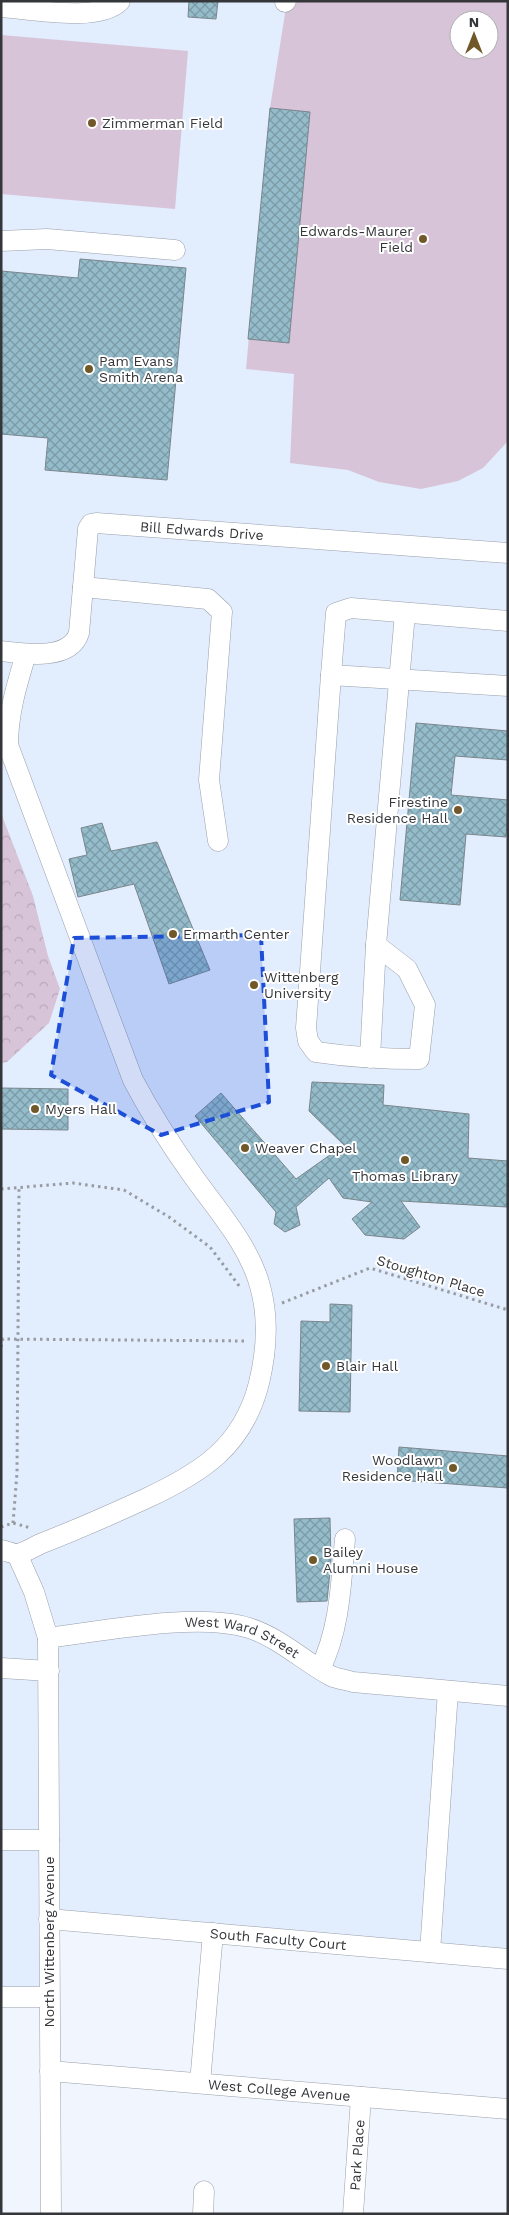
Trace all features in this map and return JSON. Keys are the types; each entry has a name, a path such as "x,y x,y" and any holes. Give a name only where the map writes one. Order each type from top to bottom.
{"street":[{"path":"1,7 81,13 103,11 120,1"},
{"path":"1,241 47,239 174,250"},
{"name":"Bill Edwards Drive","path":"1,651 26,654 50,652 69,647 76,642 79,633 88,530 91,524 96,523 508,553"},
{"path":"83,587 208,599 222,612 209,780 218,841"},
{"path":"382,950 407,969 425,1005 419,1059 370,1058 316,1052 308,1042 306,1028 336,613 351,608 508,621"},
{"path":"370,1058 382,950 405,613"},
{"path":"1,1668 48,1671 48,1638 34,1592 9,1552 91,1524 170,1488 198,1472 217,1457 248,1414 257,1392 263,1367 266,1341 266,1309 260,1284 249,1259 227,1222 152,1117 133,1080 8,745 8,721 26,654"},
{"path":"331,675 508,686"},
{"path":"320,1669 329,1651 334,1630 345,1539"},
{"name":"West Ward Street","path":"48,1638 150,1625 201,1622 227,1623 250,1628 274,1639 333,1677 353,1682 508,1696"},
{"name":"North Wittenberg Avenue","path":"48,1671 51,2214"},
{"path":"430,1952 448,1691"},
{"path":"1,1840 49,1840"},
{"name":"South Faculty Court","path":"49,1919 508,1959"},
{"path":"200,2083 213,1933"},
{"path":"1,1997 50,1997"},
{"name":"West College Avenue","path":"50,2071 508,2109"},
{"name":"Park Place","path":"353,2214 361,2097"},
{"path":"203,2214 204,2190"}],"path":[{"path":"1,1189 73,1184 124,1190 169,1217 210,1247 244,1293"},
{"path":"13,1523 17,1473 19,1187"},
{"name":"Stoughton Place","path":"266,1309 370,1268 508,1310"},
{"path":"1,1348 2,1339 266,1341"}],"highlighted area":[{"path":"261,935 269,1102 161,1135 51,1075 74,938"}],"shaded area":[{"name":"Wittenberg University","path":"120,1 508,1 508,1959 50,1919 49,1997 1,1997 1,7"}],"green space":[{"path":"287,1 508,1 508,441 483,468 458,481 421,489 379,482 348,470 290,463 294,374 246,369 270,108"},
{"name":"Zimmerman Field","path":"1,35 188,51 175,209 1,194"},
{"path":"1,813 33,896 48,956 60,989 49,1023 7,1062 1,1063"}],"building":[{"path":"189,1 218,1 216,19 188,17"},
{"path":"270,108 310,112 289,343 248,339"},
{"name":"Pam Evans Smith Arena","path":"80,259 186,268 167,480 45,470 48,438 1,434 1,271 78,278"},
{"name":"Firestine Residence Hall","path":"416,723 508,731 508,760 455,756 451,795 508,800 506,837 466,834 460,905 400,900"},
{"name":"Ermarth Center","path":"102,823 111,851 157,842 210,970 169,984 134,884 78,897 69,859 87,855 81,828"},
{"name":"Thomas Library","path":"312,1082 384,1085 383,1105 469,1114 468,1158 508,1161 507,1207 401,1201 420,1227 404,1239 365,1235 352,1219 372,1202 343,1198 329,1178 296,1207 300,1225 285,1232 274,1224 276,1212 195,1116 221,1093 296,1179 344,1145 309,1111"},
{"name":"Myers Hall","path":"1,1088 68,1089 68,1130 1,1129"},
{"name":"Blair Hall","path":"330,1304 352,1305 350,1412 299,1411 301,1321 330,1322"},
{"name":"Woodlawn Residence Hall","path":"399,1447 508,1456 508,1488 397,1480"},
{"name":"Bailey Alumni House","path":"330,1518 331,1562 327,1601 297,1602 294,1519"}],"place":[{"name":"Zimmerman Field","path":"92,123"},
{"name":"Edwards-Maurer Field","path":"423,239"},
{"name":"Pam Evans Smith Arena","path":"89,369"},
{"name":"Firestine Residence Hall","path":"458,810"},
{"name":"Ermarth Center","path":"173,934"},
{"name":"Wittenberg University","path":"254,985"},
{"name":"Myers Hall","path":"35,1109"},
{"name":"Weaver Chapel","path":"245,1148"},
{"name":"Thomas Library","path":"405,1160"},
{"name":"Blair Hall","path":"326,1366"},
{"name":"Woodlawn Residence Hall","path":"453,1468"},
{"name":"Bailey Alumni House","path":"313,1560"}]}
